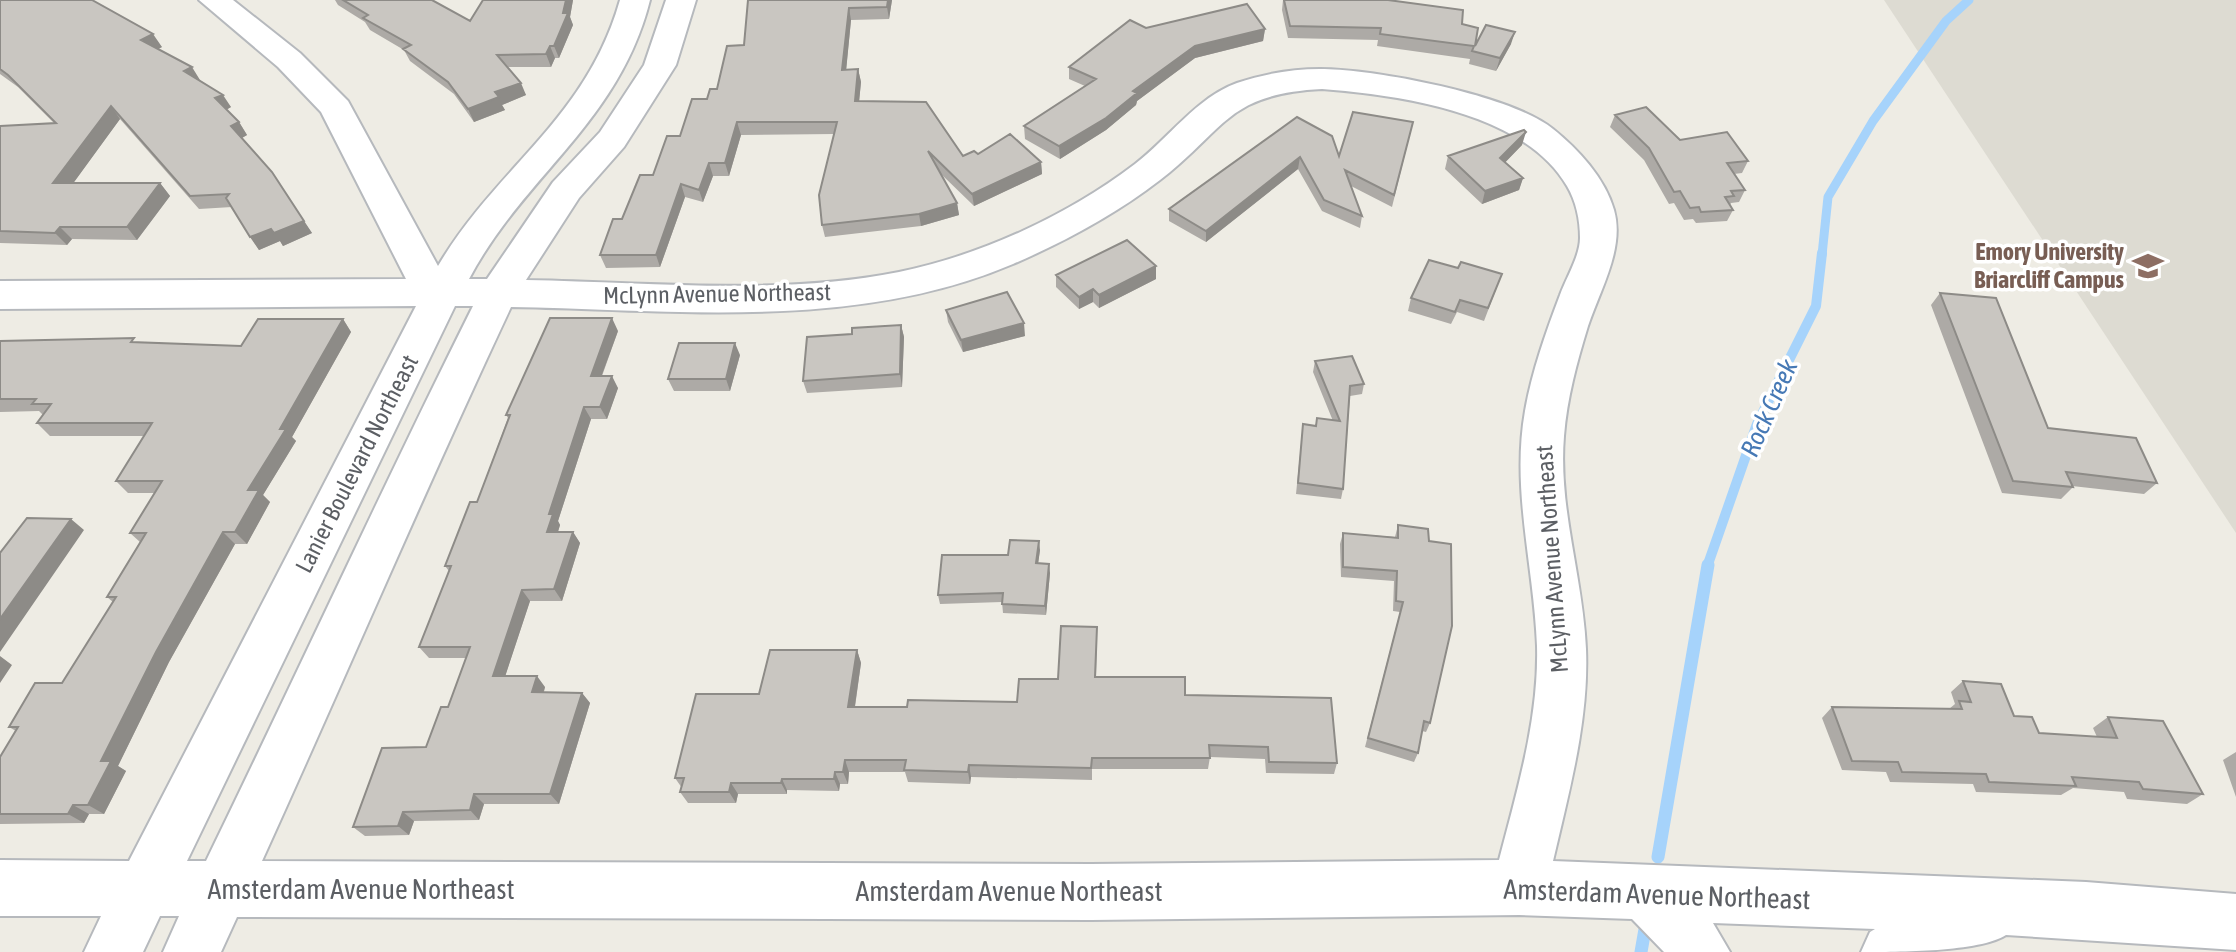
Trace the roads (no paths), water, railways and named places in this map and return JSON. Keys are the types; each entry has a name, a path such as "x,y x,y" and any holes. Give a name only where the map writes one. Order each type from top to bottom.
{"street":[{"path":"214,0 289,60 336,108 437,293"},
{"name":"Lanier Boulevard Northeast","path":"113,952 432,318 437,293 471,242 593,94 630,33 635,0"},
{"name":"Lanier Boulevard Northeast","path":"192,952 224,888 396,504 498,294 555,206 612,139 660,65 681,0"},
{"name":"McLynn Avenue Northeast","path":"0,295 437,293 794,298 899,285 997,256 1066,224 1148,172 1205,118 1230,100 1262,85 1282,81 1339,79 1445,99 1513,121 1539,135 1582,179 1596,210 1600,233 1544,420 1543,502 1560,634 1561,678 1544,782 1519,887"},
{"path":"509,196 555,206"},
{"name":"Amsterdam Avenue Northeast","path":"0,888 1091,892 1519,887 2156,914 2236,922"},
{"path":"1643,892 1666,911 1701,952"},
{"path":"1890,952 1942,929 2018,909"}],"waterway":[{"name":"Rock Creek","path":"1822,255 1828,197 1873,121 1946,21 1969,0"},
{"name":"Rock Creek","path":"1707,567 1757,424 1816,306 1822,253"},
{"name":"Rock Creek","path":"1658,857 1708,565"},
{"name":"Rock Creek","path":"1641,952 1645,929"}],"place":[{"name":"Emory University Briarcliff Campus","path":"2148,266"}]}
